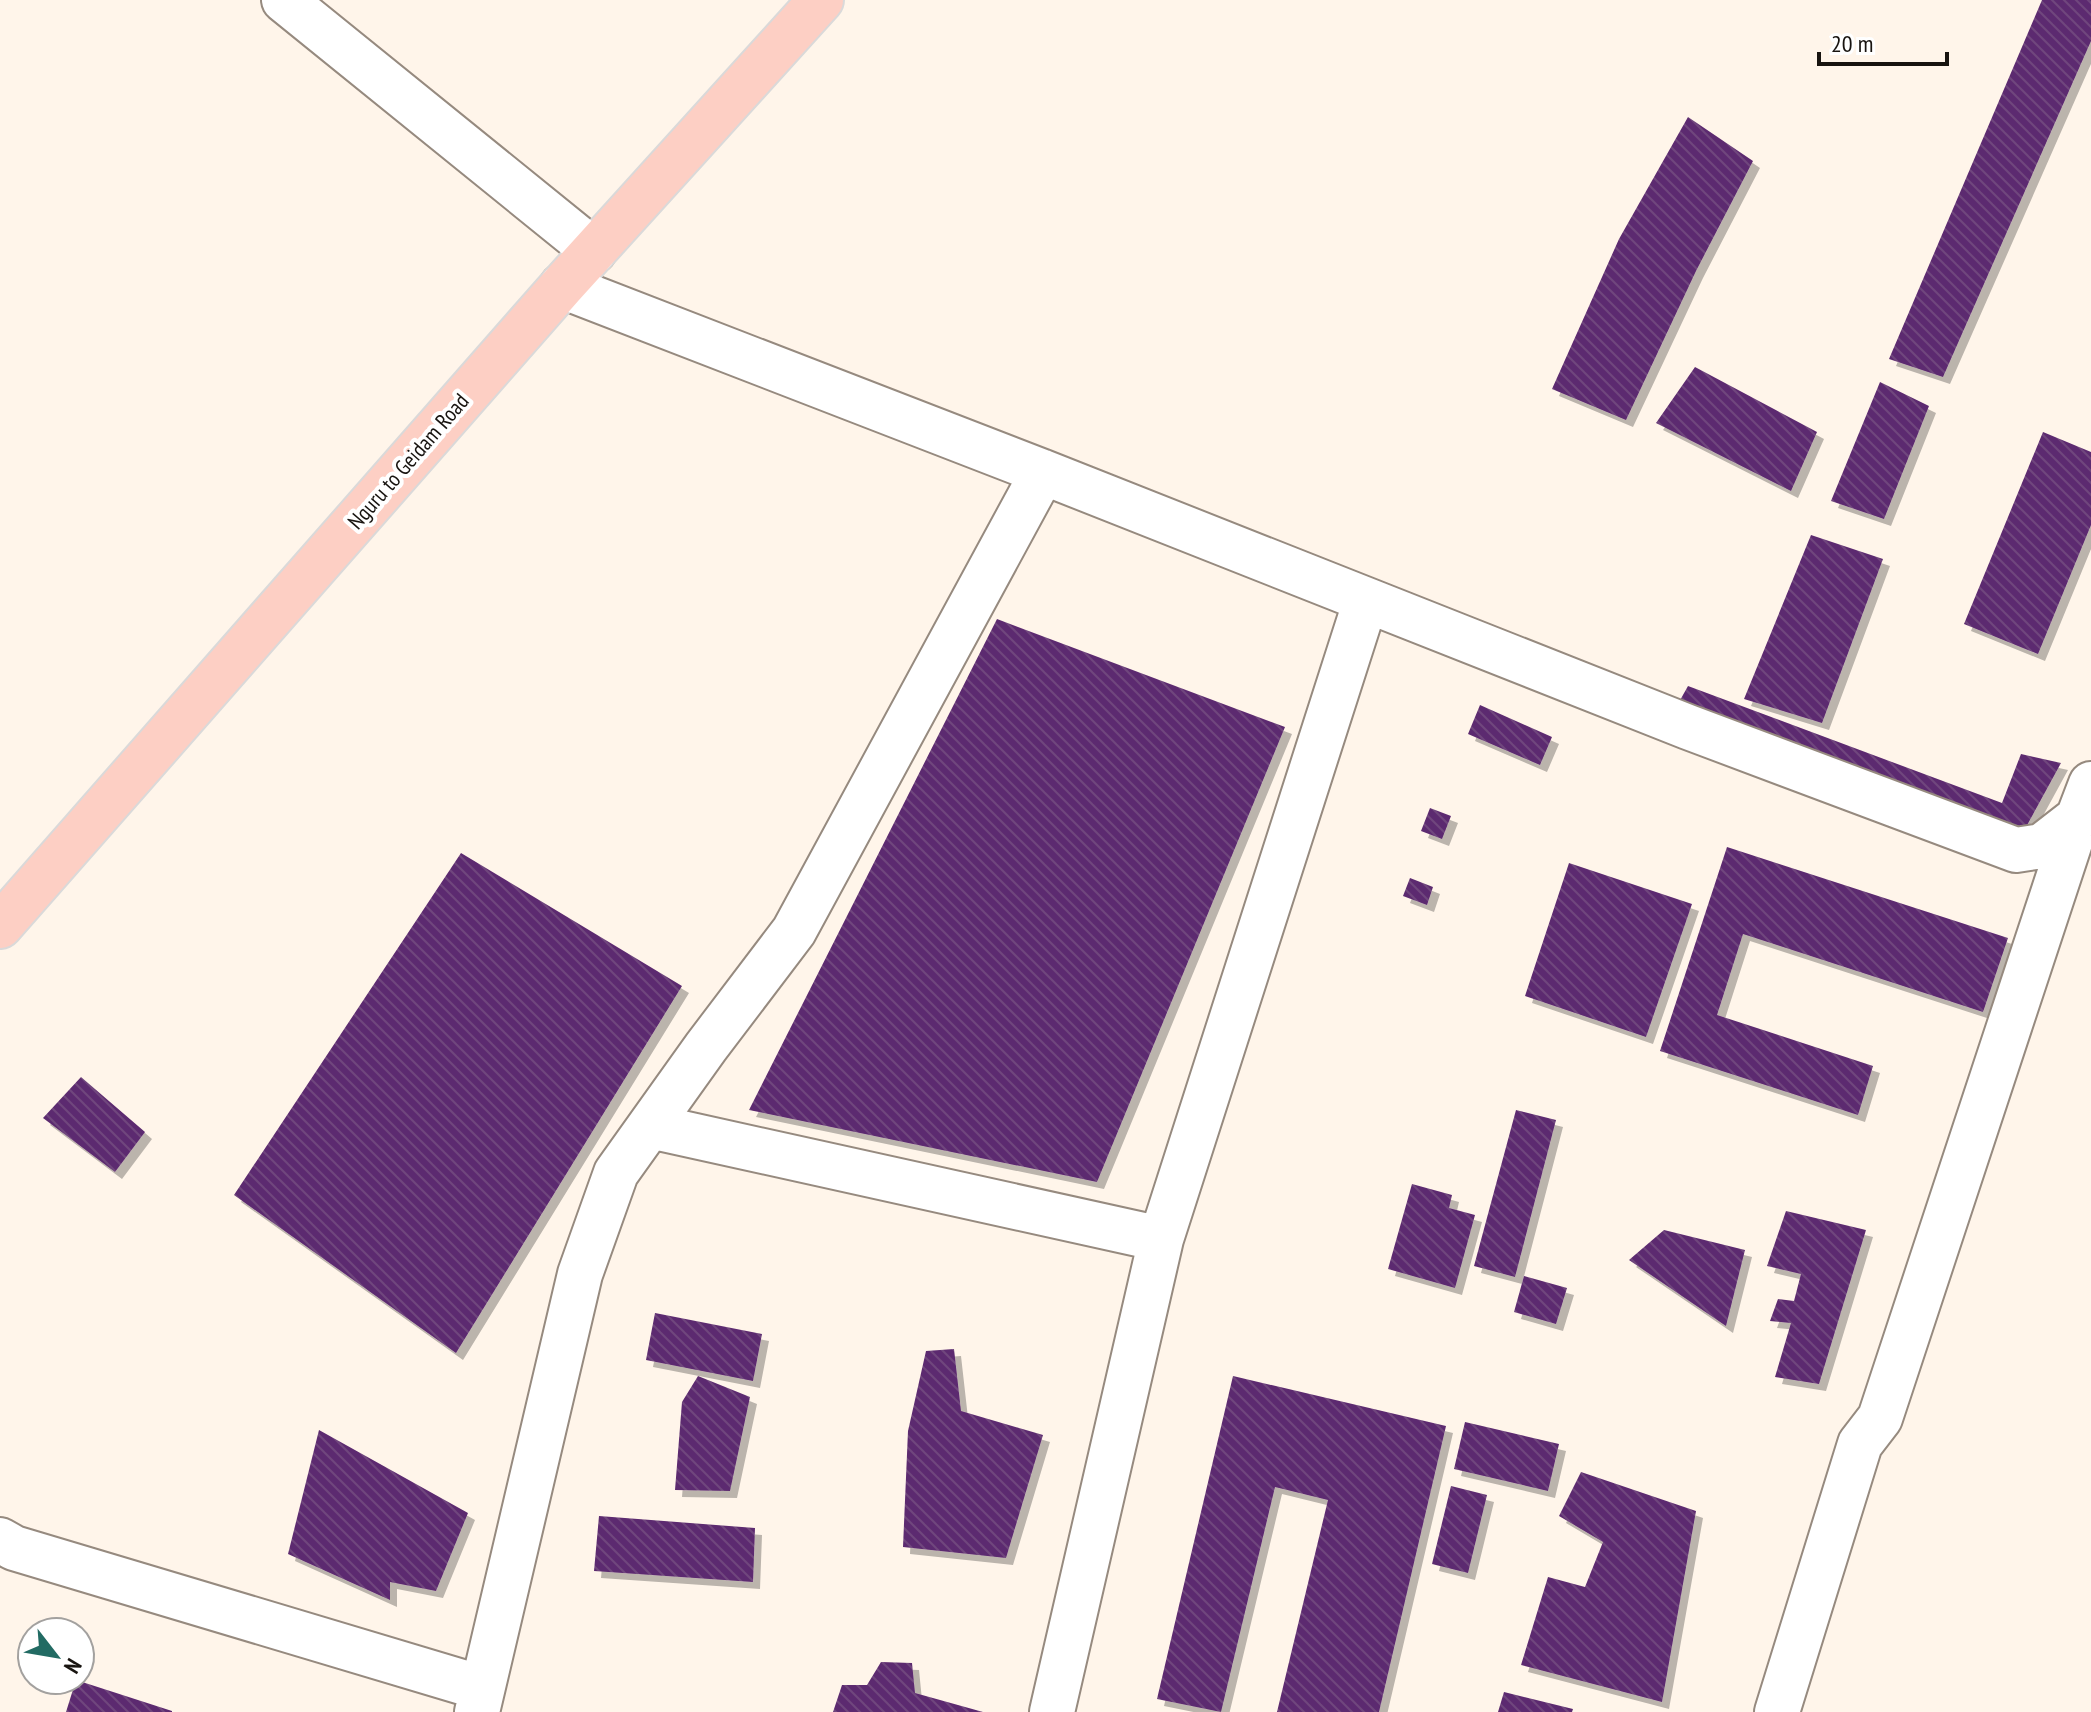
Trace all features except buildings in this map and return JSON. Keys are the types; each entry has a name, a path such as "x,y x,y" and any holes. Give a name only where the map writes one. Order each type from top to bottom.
{"main road":[{"name":"Nguru to Geidam Road","path":"0,926 562,286 821,0"}],"street":[{"path":"284,0 594,251"},
{"path":"562,286 1688,727 2016,850 2042,846 2085,801"},
{"path":"0,1540 14,1548 479,1700 580,1274 616,1173 794,931 1043,472"},
{"path":"1052,1712 1161,1239 1366,600"},
{"path":"1777,1712 1860,1444 1880,1418 2085,801"},
{"path":"650,1126 1161,1239"}]}
